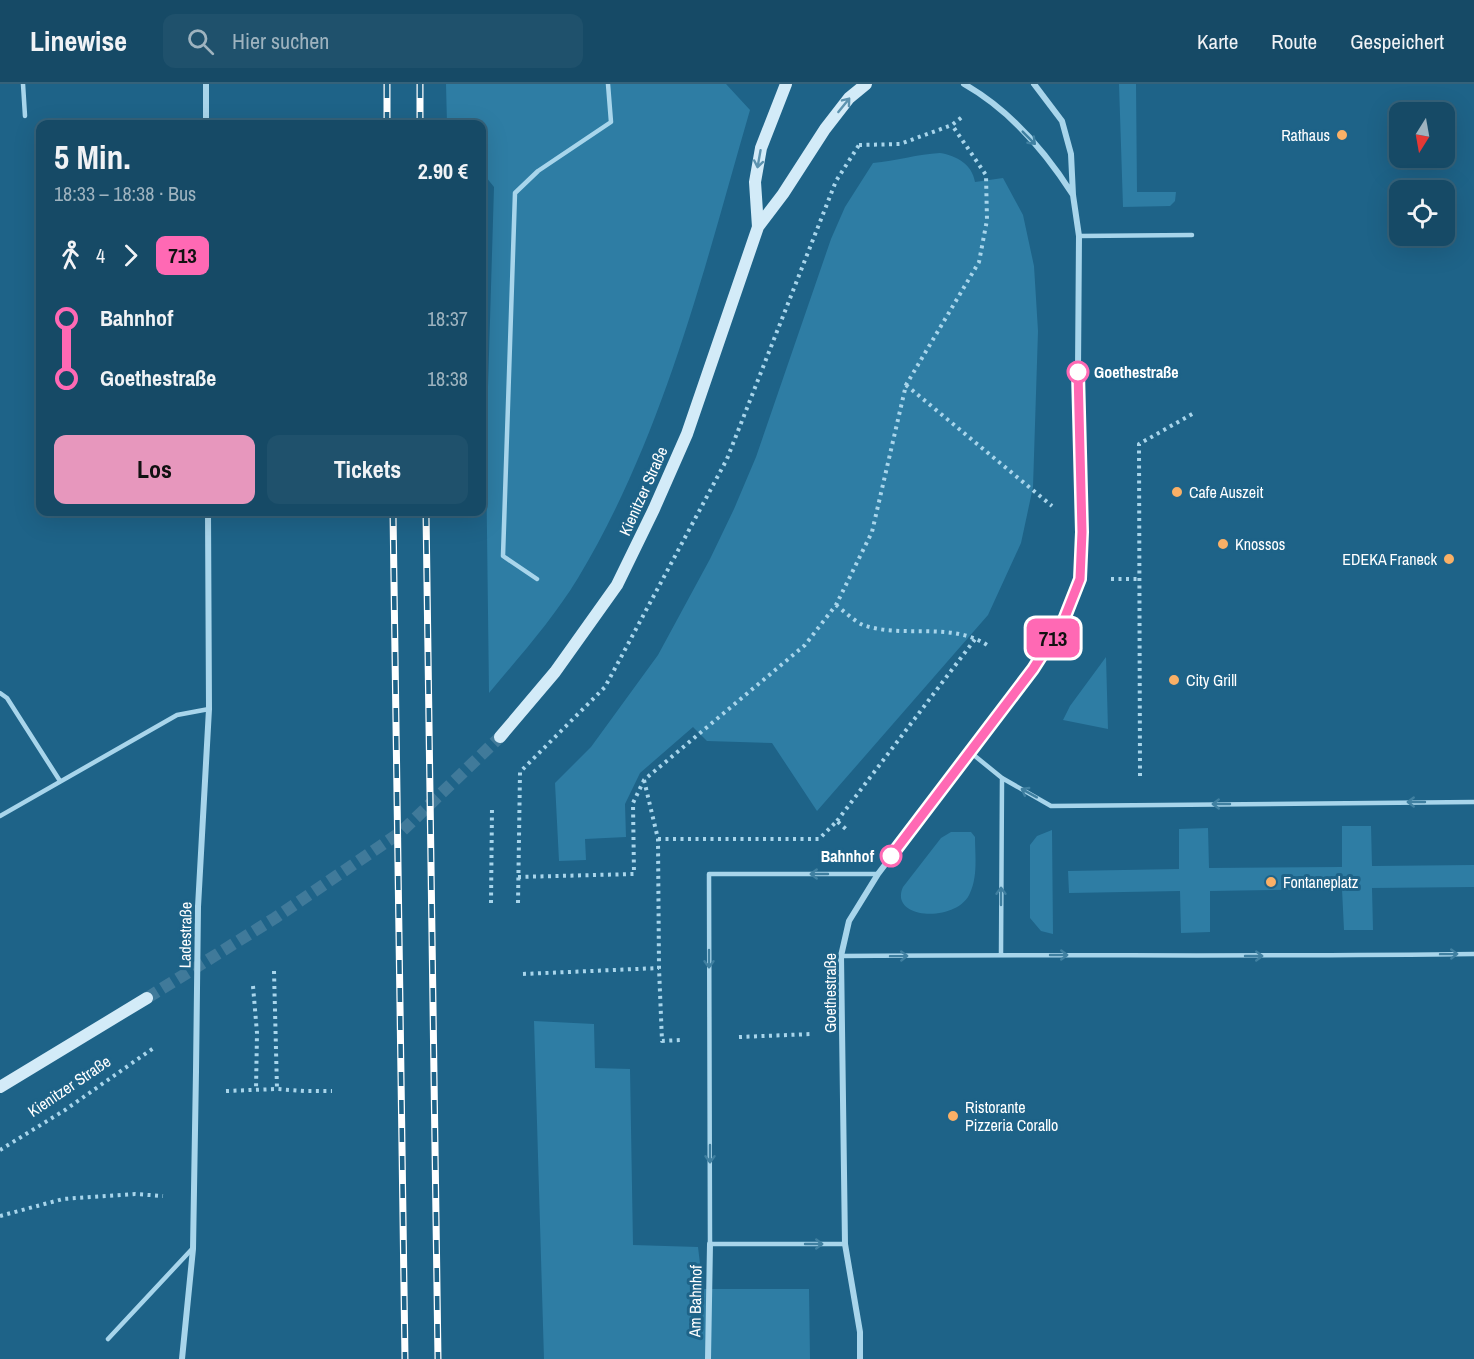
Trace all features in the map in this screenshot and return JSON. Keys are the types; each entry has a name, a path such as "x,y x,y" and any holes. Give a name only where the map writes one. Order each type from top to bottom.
{"street":[{"path":"206,84 206,120"},
{"name":"Kienitzer Straße","path":"758,227 755,182 762,148 786,84"},
{"name":"Kienitzer Straße","path":"500,736 555,672 617,585 687,434 758,227 783,194 825,129 849,98 866,84"},
{"name":"Goethestraße","path":"964,84 987,97 1031,139 1053,164 1073,195"},
{"name":"Goethestraße","path":"860,1359 860,1332 845,1244 841,957 849,921 878,874 1033,669 1063,622 1080,579 1082,532 1078,371 1079,236 1073,195 1071,154 1062,121 1034,84"},
{"name":"Ladestraße","path":"182,1359 193,1249 198,907 208,709 208,516"},
{"name":"Kienitzer Straße","path":"0,1087 147,998"},
{"name":"Am Bahnhof","path":"708,1359 710,1244"}],"lane":[{"path":"23,84 25,116"},
{"path":"537,579 503,556 515,193 538,171 611,122 608,84"},
{"path":"1079,236 1192,235"},
{"path":"0,693 7,698 60,781"},
{"path":"0,816 177,714 208,709"},
{"path":"970,752 1002,778 1051,806 1474,802"},
{"path":"1001,954 1002,778"},
{"path":"845,1244 710,1244 709,874 878,874"},
{"path":"841,957 1001,954 1312,956 1474,954"},
{"path":"108,1339 193,1249"}],"path":[{"path":"859,145 900,144 952,125 987,97"},
{"path":"518,877 634,874 633,803 644,780 805,645 836,605 872,532 906,385 979,262 987,220 986,175 952,125"},
{"path":"906,385 1082,532"},
{"path":"1141,804 1139,444 1194,413"},
{"path":"1108,579 1139,579"},
{"path":"836,605 861,624 885,629 946,632 976,638 987,645"},
{"path":"658,839 819,839 837,821 976,638"},
{"path":"518,903 520,772"},
{"path":"491,903 492,808"},
{"path":"837,821 848,830"},
{"path":"523,974 659,968"},
{"path":"274,971 277,1089"},
{"path":"253,986 257,1033 256,1090"},
{"name":"Kienitzer Straße","path":"0,1150 65,1110 155,1047"},
{"path":"196,1092 277,1089 332,1091"},
{"path":"0,1216 63,1199 135,1194 194,1198"}],"shaded area":[{"path":"446,84 726,84 750,110 679,350 635,467 578,578 536,637 489,693 486,453 494,187 486,177 486,120 447,120"},
{"path":"1119,84 1136,84 1137,192 1176,192 1175,201 1170,206 1123,207"},
{"path":"940,153 963,162 971,170 975,182 1003,178 1023,215 1034,266 1038,331 1033,487 1021,543 988,615 817,811 772,743 707,741 693,727 640,773 625,804 626,837 585,839 586,860 559,861 555,783 591,747 658,655 710,559 756,457 831,239 845,207 873,163"},
{"path":"1106,657 1108,729 1063,720 1070,706"},
{"path":"1342,826 1371,826 1372,866 1474,865 1474,887 1372,888 1373,930 1344,930 1342,889 1210,891 1210,932 1181,933 1180,891 1069,893 1068,871 1179,869 1179,829 1208,828 1209,868 1342,867"},
{"path":"1052,830 1053,934 1041,931 1030,918 1030,845 1037,836"},
{"path":"951,832 971,832 975,837 975,873 970,893 963,903 940,913 926,914 914,911 905,906 901,898 903,887 941,838"},
{"path":"534,1021 594,1024 595,1068 630,1069 633,1245 698,1247 703,1289 809,1289 810,1359 544,1359"}],"tunnel":[{"path":"147,998 275,918 401,832 500,737"}],"railway":[{"path":"387,84 387,120"},
{"path":"420,84 420,120"},
{"path":"393,516 405,1359"},
{"path":"426,516 438,1359"}],"bus line":[{"name":"713","path":"891,856 1033,669 1063,622 1080,579 1082,532 1078,372"}],"place":[{"name":"Rathaus","path":"1342,135"},
{"name":"Goethestraße","path":"1078,372"},
{"name":"Cafe Auszeit","path":"1177,492"},
{"name":"Knossos","path":"1223,544"},
{"name":"EDEKA Franeck","path":"1449,559"},
{"name":"City Grill","path":"1174,680"},
{"name":"Bahnhof","path":"891,856"},
{"name":"Fontaneplatz","path":"1271,882"},
{"name":"Ristorante Pizzeria Corallo","path":"953,1116"}]}
